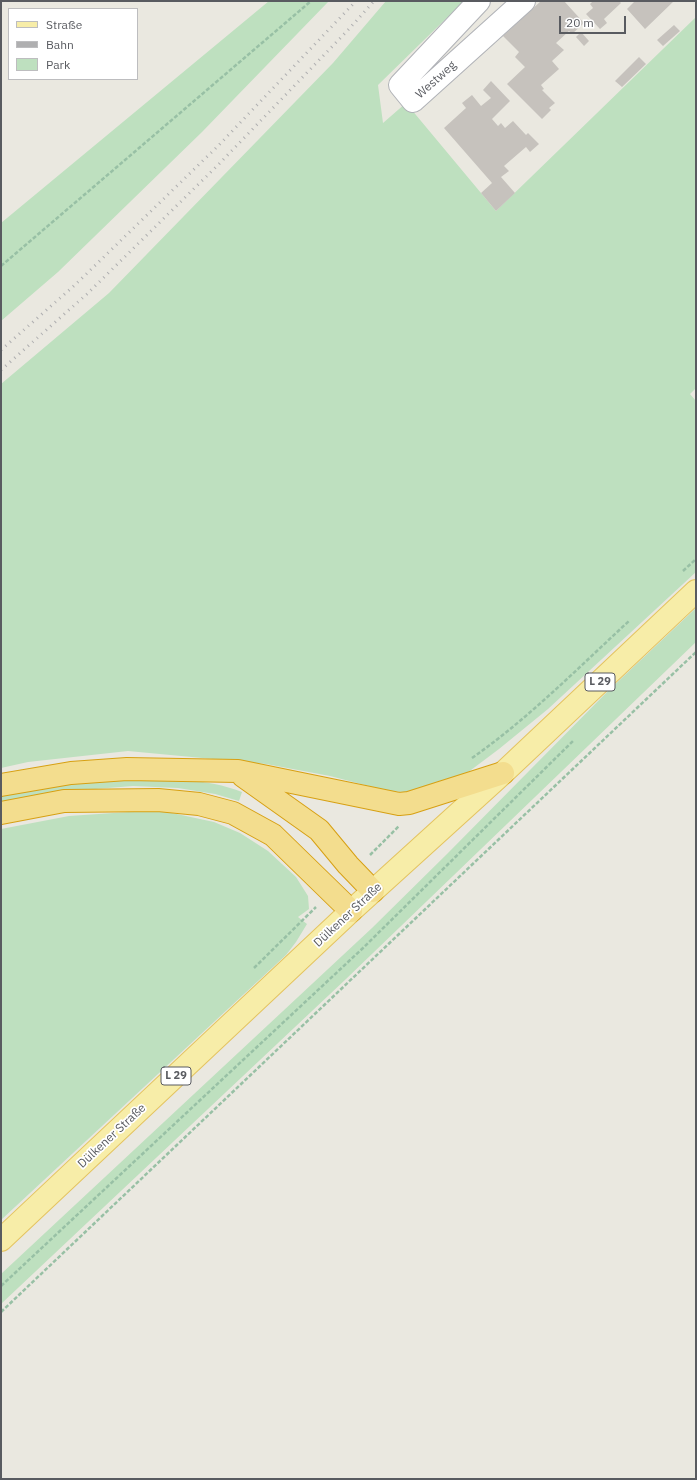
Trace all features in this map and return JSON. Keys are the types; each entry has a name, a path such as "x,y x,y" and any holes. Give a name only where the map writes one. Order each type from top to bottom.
{"highway":[{"path":"1,785 71,773 127,769 238,771 399,804 409,803 503,773"},
{"path":"238,771 319,830 348,865 373,891"},
{"path":"1,813 64,801 158,800 199,804 233,814 273,835 352,911"}],"main road":[{"name":"Dülkener Straße","path":"1,1240 373,891 503,773 696,591"}],"street":[{"name":"Westweg","path":"479,1 400,85 413,101 524,1"}],"path":[{"path":"1,266 311,1"},
{"path":"1,1312 696,652"},
{"path":"1,1286 363,948 577,737"}],"green space":[{"path":"269,1 329,1 202,132 58,272 1,321 1,223"},
{"path":"386,1 464,1 378,85 383,123 406,103 496,211 696,17 696,388 690,394 696,401 696,572 548,709 499,749 463,776 420,793 388,791 330,776 266,764 128,751 28,762 1,768 1,384 109,293 333,63"},
{"path":"696,608 696,642 346,979 1,1304 1,1274 372,928 609,690"},
{"path":"129,778 187,780 215,784 242,792 239,801 215,794 178,788 133,786 70,791 1,804 1,793 14,790"},
{"path":"158,810 214,822 240,833 268,851 296,877 308,896 309,909 298,917 307,924 286,955 1,1220 1,829 69,816"}],"building":[{"path":"541,1 564,1 584,23 572,34 569,31 556,43 564,50 552,61 559,69 541,85 544,89 542,90 555,103 549,108 551,110 542,119 507,84 525,67 515,57 519,52 503,36"},
{"path":"593,1 619,1 621,3 604,19 607,23 600,29 586,14 593,8 590,4"},
{"path":"635,1 674,1 645,29 627,9"},
{"path":"674,25 680,31 663,46 657,40"},
{"path":"581,32 589,41 584,46 576,37"},
{"path":"639,57 646,64 622,87 615,81"},
{"path":"491,81 510,101 492,119 498,126 501,123 505,128 513,121 526,135 528,133 539,144 530,152 526,147 504,166 509,171 501,177 515,193 496,211 481,193 492,183 444,128 466,108 462,103 472,95 481,106 491,98 483,90"}],"railway":[{"path":"1,350 76,284 218,146 356,1"},
{"path":"1,370 87,294 219,164 374,1"}]}
